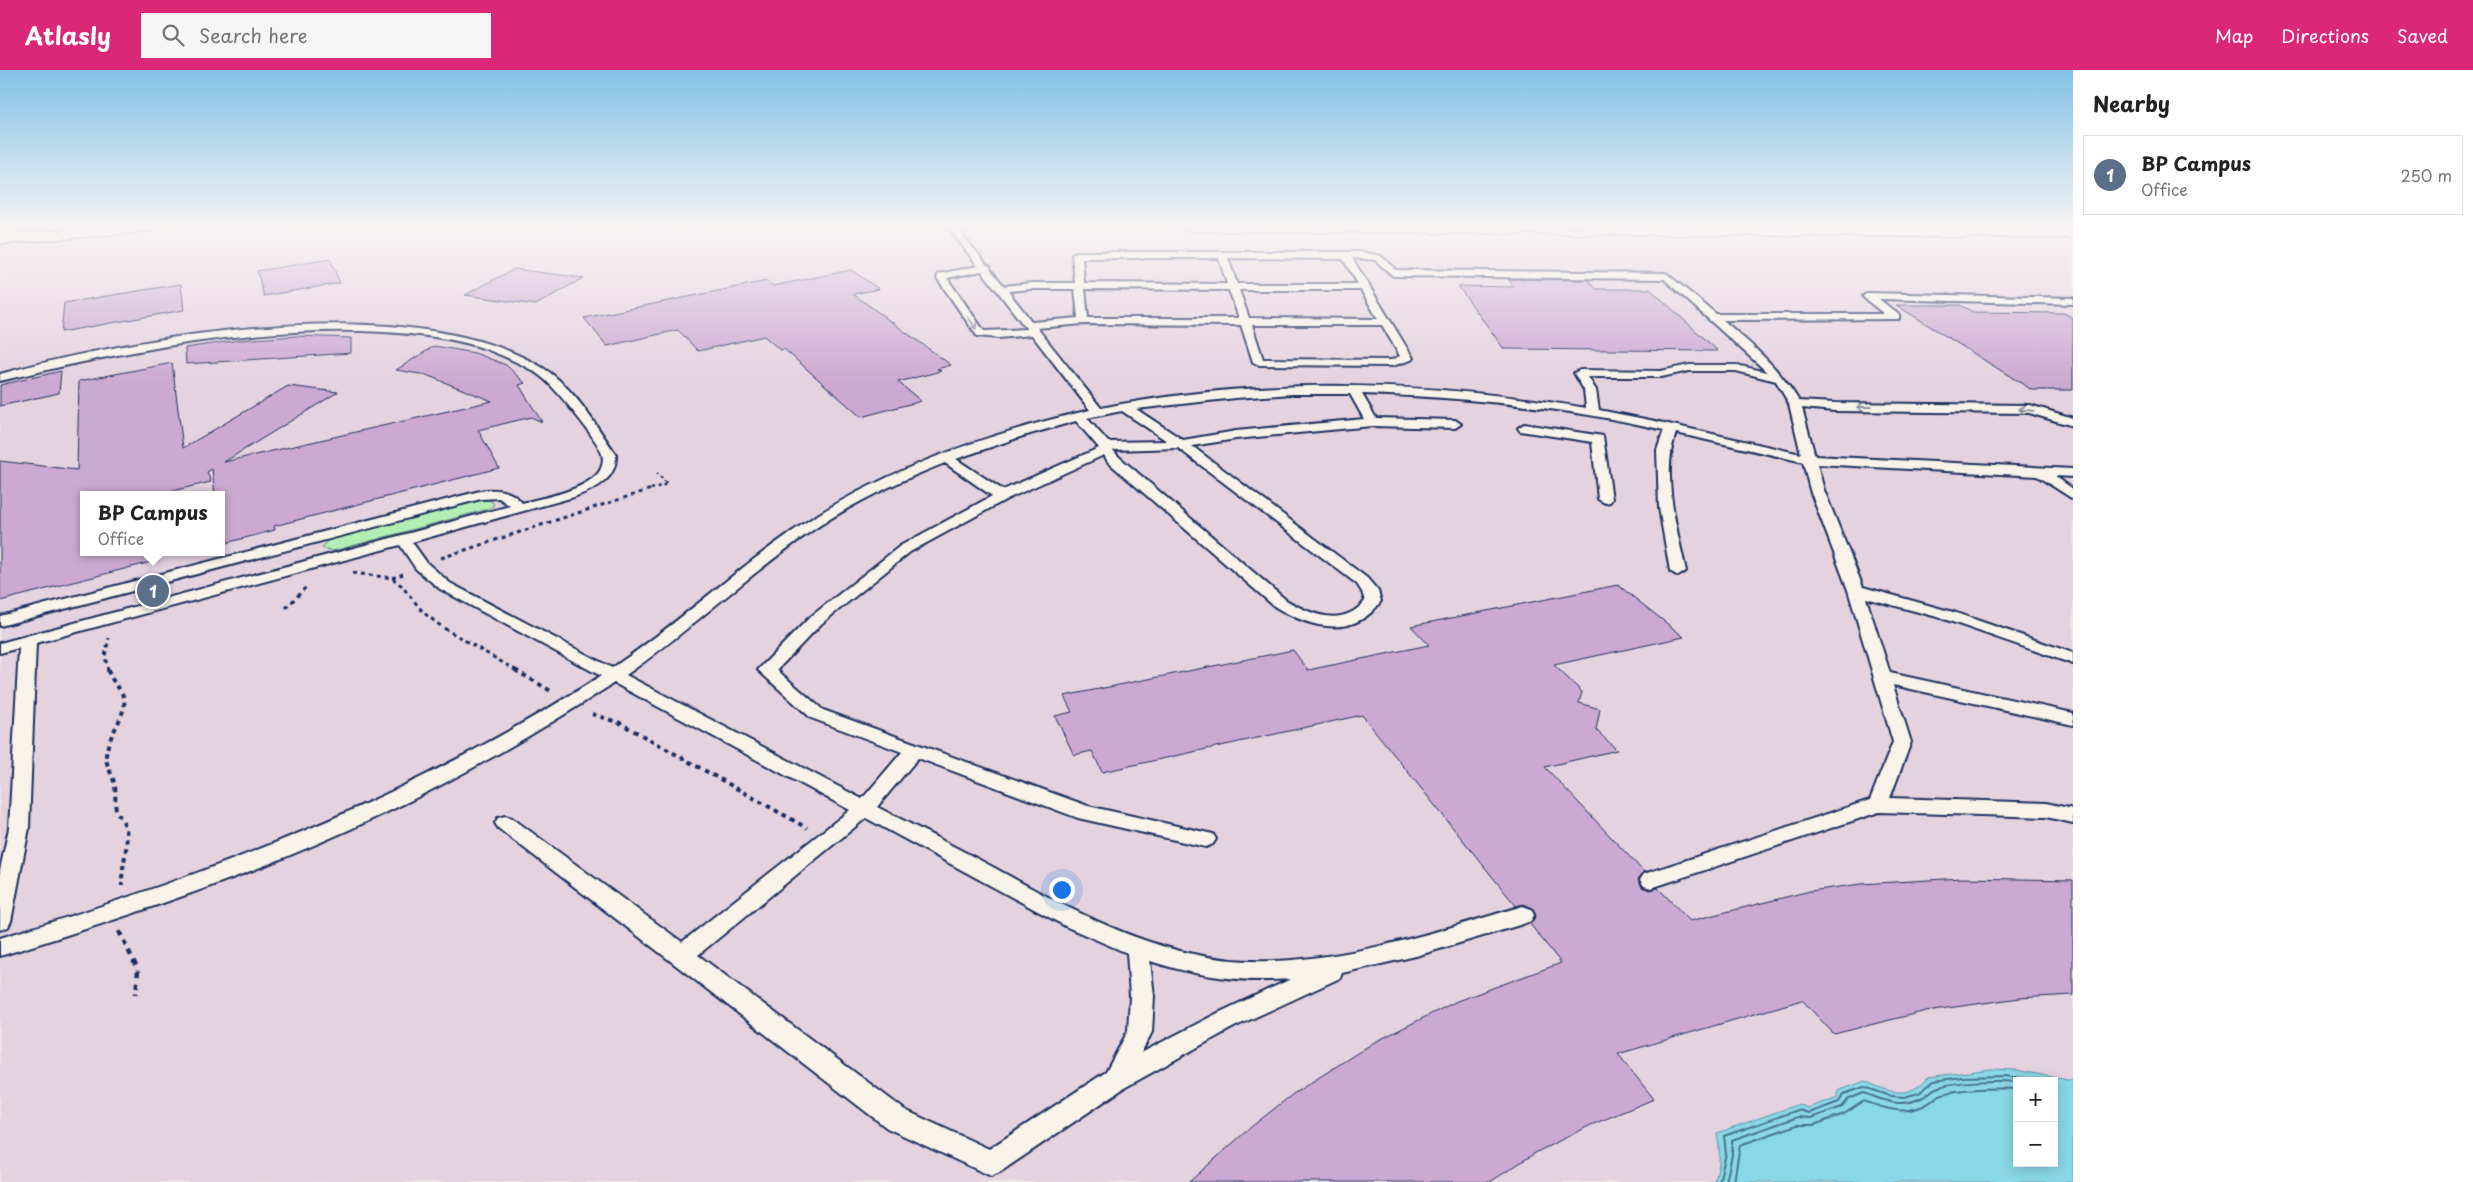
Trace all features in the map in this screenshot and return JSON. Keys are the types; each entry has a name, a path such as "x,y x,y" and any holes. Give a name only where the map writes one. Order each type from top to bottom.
{"lane":[{"path":"943,279 981,334 998,335 1031,328 1083,321 1386,322"},
{"path":"995,279 1098,412"},
{"path":"1079,279 1083,321"},
{"path":"1231,279 1250,330 1249,336 1259,362 1402,361 1407,358 1360,279"},
{"path":"1669,279 1758,356 1780,379 1795,404 1808,459 1856,590 1902,742 1878,805"},
{"path":"1002,289 1080,286 1365,287"},
{"path":"1713,316 1895,317 1868,296 2073,301"},
{"path":"0,378 174,342 273,330 328,328 400,330 459,339 502,352 540,370 568,399 609,454 610,466 597,481 571,493 404,540 0,648"},
{"path":"1592,413 1590,390 1580,373 1661,374 1689,368 1736,368 1780,379"},
{"path":"1354,390 1372,422"},
{"path":"0,947 171,892 357,817 495,747 613,674 671,634 755,564 797,534 839,508 914,471 946,458 1078,416 1124,407 1260,392 1354,390 1450,394 1592,413 1671,428 1808,459 1867,464 2073,473"},
{"path":"1795,404 1834,407 1988,407 2030,409 2073,422"},
{"path":"1078,416 1113,459 1168,508 1294,613 1313,620 1332,622 1353,620 1367,612 1373,602 1370,591 1362,581 1180,444 1124,407"},
{"path":"1206,839 1084,813 817,714 767,670 815,621 905,549 1002,496 1105,447 1180,444 1236,435 1372,422 1455,424"},
{"path":"1524,428 1598,439 1605,498"},
{"path":"1671,428 1663,450 1666,508 1678,571"},
{"path":"946,458 1002,496"},
{"path":"2039,471 2073,495"},
{"path":"0,621 490,494 508,496 519,508"},
{"path":"404,540 420,566 446,586 613,674 863,810 1107,937 1169,960 1233,970 1291,971 1348,964 1523,915"},
{"path":"301,542 306,566"},
{"path":"1856,590 1947,616 2073,659"},
{"path":"0,921 18,828 28,641"},
{"path":"1882,676 2073,719"},
{"path":"682,955 863,810 914,750"},
{"path":"1651,880 1878,805 2046,810 2073,816"},
{"path":"505,823 682,955 896,1119 992,1163 1115,1080 1226,1020 1348,964"},
{"path":"1115,1080 1140,1032 1142,996 1138,949"}],"path":[{"path":"346,573 392,578 420,566 667,484 657,472"},
{"path":"392,578 401,585 424,613 442,627 553,693"},
{"path":"109,619 109,641 105,656 109,677 119,687 124,700 124,708 109,740 106,758 115,784 116,810 126,827 127,851 121,872 122,894"},
{"path":"585,712 620,723 815,832"},
{"path":"120,926 119,932 138,970 136,994"}],"shaded area":[{"path":"0,279 2073,279 2073,1182 0,1182"}],"green space":[{"path":"481,500 492,501 494,505 488,509 333,551 322,548 328,540"}],"water":[{"path":"1991,1069 2016,1070 2052,1077 2013,1077 2013,1167 2058,1167 2058,1078 2073,1081 2073,1182 1714,1182 1719,1158 1717,1133 1799,1104 1807,1108 1838,1097 1838,1091 1865,1081 1890,1091 1898,1092 1906,1092 1921,1085 1928,1077"}],"building":[{"path":"259,279 338,279 340,283 264,296"},
{"path":"495,279 581,279 536,305 465,295"},
{"path":"808,279 864,279 879,289 853,294 951,365 937,369 941,371 898,382 921,401 861,417 784,349 780,350 764,336 698,351 678,330 607,346 584,318 767,281 773,286"},
{"path":"1508,279 1588,280 1596,289 1650,289 1718,351 1504,349 1458,286 1514,287"},
{"path":"181,284 184,310 61,332 64,303"},
{"path":"1896,305 1960,305 1973,312 2064,313 2073,318 2073,390 2032,390"},
{"path":"296,336 351,338 351,353 186,364 185,348 240,340"},
{"path":"434,346 475,353 506,365 525,383 519,385 542,422 531,417 478,430 499,468 274,526 275,530 225,543 225,491 215,491 212,469 207,472 211,482 172,491 80,491 80,556 158,556 159,560 0,601 0,461 77,470 79,381 172,363 183,448 288,386 338,392 224,462 492,401 426,375 396,370"},
{"path":"61,371 59,393 0,406 0,385"},
{"path":"1618,585 1684,637 1554,665 1582,692 1579,703 1600,709 1596,730 1617,750 1545,767 1644,872 1638,879 1642,887 1650,890 1658,888 1690,921 1810,891 1861,884 1962,878 2073,880 2073,995 2020,998 1926,1011 1834,1034 1802,1000 1618,1054 1654,1099 1591,1125 1537,1152 1490,1182 1189,1182 1251,1127 1293,1094 1373,1043 1457,1001 1561,963 1530,924 1536,916 1533,908 1524,904 1516,906 1362,715 1102,772 1092,751 1074,755 1055,716 1072,712 1064,696 1293,650 1308,670 1429,645 1411,626"}],"place":[{"name":"BP Campus","path":"153,591"}]}
